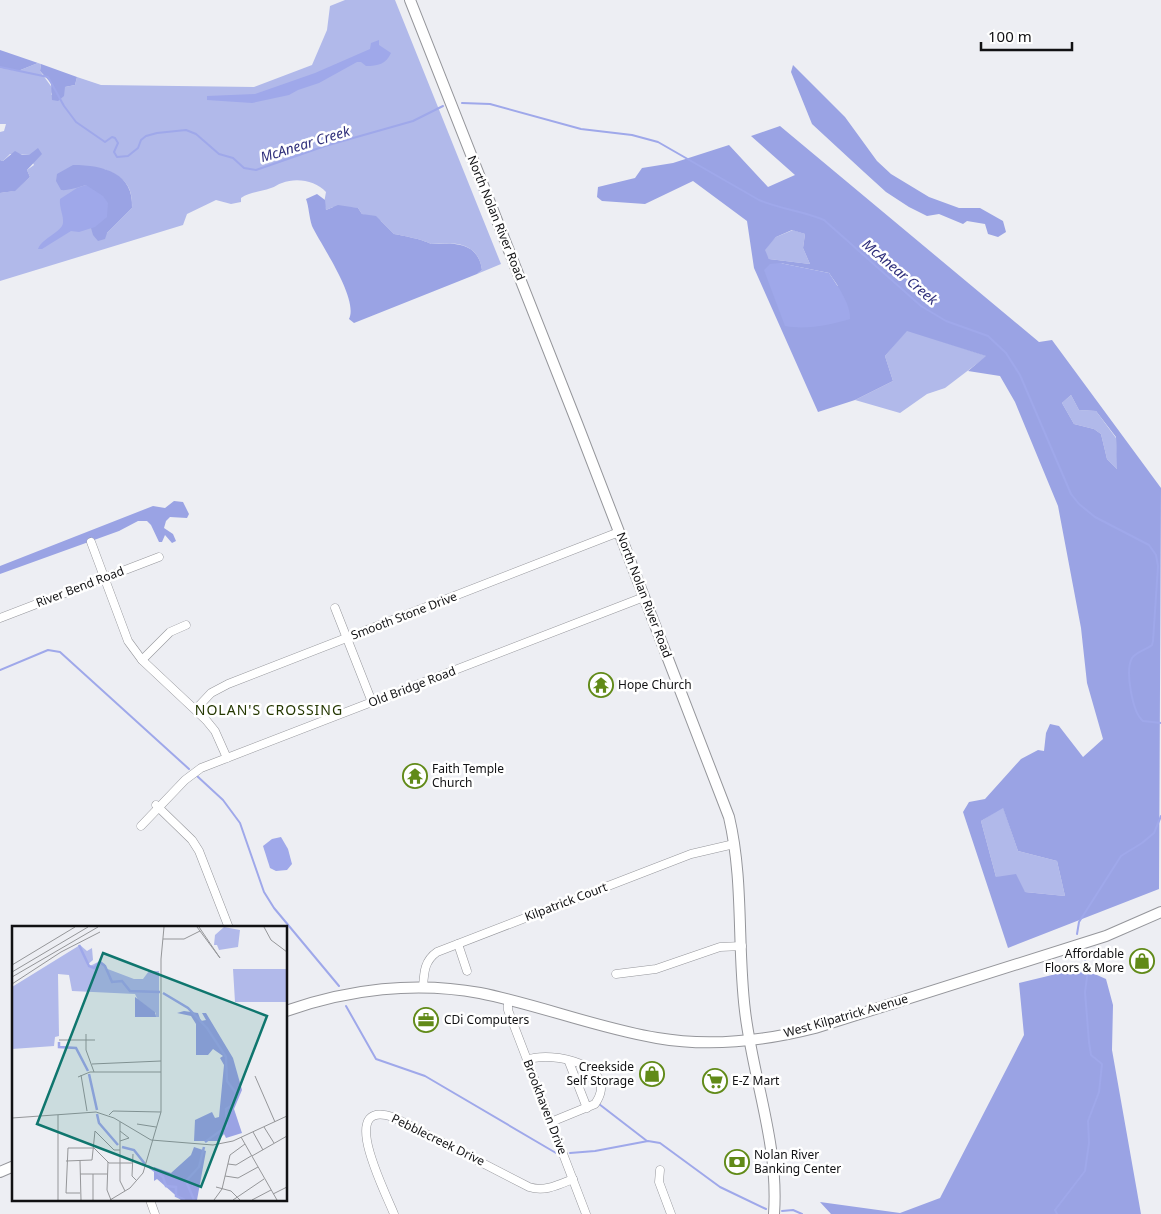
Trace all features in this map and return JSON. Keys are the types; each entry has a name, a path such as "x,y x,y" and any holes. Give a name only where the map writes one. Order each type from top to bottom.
{"main road":[{"name":"North Nolan River Road","path":"410,0 729,817 734,844 742,946 743,992 750,1040 770,1134 774,1214"},
{"name":"West Kilpatrick Avenue","path":"288,1010 352,993 424,988 462,990 658,1039 704,1042 750,1040 782,1036 815,1028 1106,936 1161,912"},
{"path":"0,1172 12,1167"}],"street":[{"name":"Smooth Stone Drive","path":"196,709 211,693 228,684 619,532"},
{"path":"90,542 128,641 142,660 196,709 215,731 227,758"},
{"name":"River Bend Road","path":"0,618 160,557"},
{"name":"Old Bridge Road","path":"141,826 157,806 195,771 644,597"},
{"path":"335,608 372,702"},
{"path":"142,660 170,632 186,625"},
{"path":"157,806 192,840 199,851 228,926"},
{"name":"Kilpatrick Court","path":"424,988 428,959 437,952 691,854 734,844"},
{"path":"458,944 467,971"},
{"path":"616,974 656,969 720,947 742,946"},
{"name":"Brookhaven Drive","path":"508,1000 508,1010 586,1214"},
{"path":"527,1060 545,1055 592,1069 599,1078 598,1099 587,1108 550,1122"},
{"path":"569,1062 587,1108"},
{"name":"Pebblecreek Drive","path":"394,1214 365,1139 365,1123 376,1115 383,1114 393,1117 529,1187 537,1189 551,1188 573,1180"},
{"path":"660,1170 659,1182 671,1214"},
{"path":"151,1202 155,1214"}],"shaded area":[{"path":"345,0 395,0 501,264 477,274 482,270 480,260 475,253 463,245 448,243 431,244 419,239 394,234 381,221 362,214 358,208 333,207 326,210 324,203 326,192 322,188 306,181 294,180 248,194 241,198 241,202 231,204 216,200 187,214 183,225 0,281 0,193 14,191 30,177 27,170 34,165 29,155 10,154 3,161 0,160 0,132 4,131 6,124 0,124 0,68 18,71 38,63 41,64 40,71 53,89 51,95 65,87 75,85 77,77 101,85 254,87 312,65 327,30 330,6","holes":["104,169 117,175 126,183 132,200 132,208 107,233 107,217 86,185 75,186"]},
{"path":"379,40 379,45 391,53 387,60 378,65 366,66 361,62 357,62 319,83 289,95 252,103 207,100 207,96 255,94 315,73 370,49 371,43"},
{"path":"0,50 38,63 18,71 0,68"},
{"path":"41,64 77,77 75,85 65,87 64,96 58,101 52,100 51,83 40,71"},
{"path":"793,65 845,117 877,161 891,174 929,197 959,208 980,208 1003,221 1006,232 998,237 988,234 985,224 967,221 963,224 939,214 927,216 886,192 812,124 791,72"},
{"path":"780,126 1039,342 1052,340 1161,488 1159,889 1008,948 963,812 969,802 985,799 1021,759 1038,750 1044,751 1046,733 1050,724 1059,726 1083,757 1103,739 1087,683 1081,628 1058,506 1015,402 1000,376 968,371 986,356 907,331 885,356 893,381 855,400 818,412 754,268 747,221 693,181 645,204 602,201 597,197 598,187 635,178 642,168 673,163 729,145 768,187 795,175 751,136","holes":["792,230 805,234 803,248 810,264 769,259 765,250 776,237","780,263 829,273 838,286","1071,395 1079,410 1096,411 1116,437 1117,469 1107,459 1101,434 1094,429 1074,424 1062,403","1003,808 1018,851 1057,861 1065,896 1025,892 1016,874 996,877 981,821"]},
{"path":"38,148 42,154 27,170 30,177 15,191 0,193 0,160 3,161 15,151 22,155 29,155"},
{"path":"73,165 106,169 115,173 128,187 132,208 107,233 105,239 98,241 93,235 91,228 95,226 86,185 61,190 56,181 57,174"},
{"path":"86,185 103,196 108,203 107,217 95,227 79,232 71,231 42,249 38,249 43,242 62,226 60,199 77,188"},
{"path":"317,194 325,200 326,210 338,205 358,208 362,214 376,216 394,234 419,239 431,244 456,244 470,249 480,261 482,270 477,274 354,323 349,319 351,310 349,299 338,272 311,223 306,199"},
{"path":"793,230 805,234 803,248 810,264 769,259 764,250 776,237"},
{"path":"780,263 829,273 846,301 850,319 818,326 785,326 764,270 770,264"},
{"path":"907,330 987,356 945,388 927,394 900,413 855,400 893,381 885,356"},
{"path":"1071,395 1079,410 1096,411 1116,438 1118,470 1107,459 1101,434 1094,429 1074,424 1062,403"},
{"path":"174,501 183,502 189,514 187,518 170,517 166,521 164,528 173,534 176,541 172,543 165,535 162,542 159,542 147,521 138,521 119,531 0,574 0,566 153,506 165,508"},
{"path":"1003,807 1018,851 1057,861 1065,896 1025,892 996,877 981,821"},
{"path":"281,837 288,849 292,864 287,870 276,871 270,868 263,846 272,839"},
{"path":"1081,968 1106,979 1113,1005 1112,1050 1141,1214 831,1214 820,1202 900,1213 940,1198 1024,1035 1019,983"}],"waterway":[{"name":"McAnear Creek","path":"0,67 48,77 64,106 76,122 105,142 112,137 115,138 118,143 114,152 117,157 128,156 138,148 141,140 146,136 186,130 196,134 219,154 233,158 244,168 256,170 325,146 413,121 443,106"},
{"name":"McAnear Creek","path":"462,103 490,104 581,129 632,135 658,142 759,200 824,220 921,306 946,321 988,336 1006,353 1020,375 1071,494 1079,504 1095,517 1149,545 1156,555 1158,566 1153,641 1152,645 1132,658 1129,672 1133,700 1139,716 1143,721 1161,723"},
{"path":"0,670 48,650 60,652 189,769"},
{"path":"197,776 223,800 240,823 264,892 274,908 339,986"},
{"name":"McAnear Creek","path":"1077,934 1079,922 1121,856 1154,833 1161,816"},
{"name":"McAnear Creek","path":"1057,1214 1055,1210 1085,1171 1089,1143 1088,1121 1099,1092 1102,1064 1091,1055 1085,992 1088,970 1084,957"},
{"path":"346,1006 376,1059 425,1076 556,1153"},
{"path":"599,1104 647,1141"},
{"path":"570,1153 595,1151 648,1141 660,1143 720,1187 766,1209"},
{"path":"782,1211 793,1210 802,1214"}],"place":[{"name":"Hope Church","path":"601,685"},
{"name":"Faith Temple Church","path":"415,776"},
{"name":"Affordable Floors & More","path":"1142,961"},
{"name":"CDi Computers","path":"426,1020"},
{"name":"Creekside Self Storage","path":"652,1074"},
{"name":"E-Z Mart","path":"715,1081"},
{"name":"Nolan River Banking Center","path":"737,1162"}],"district":[{"name":"NOLAN'S CROSSING","path":"269,710"}]}
